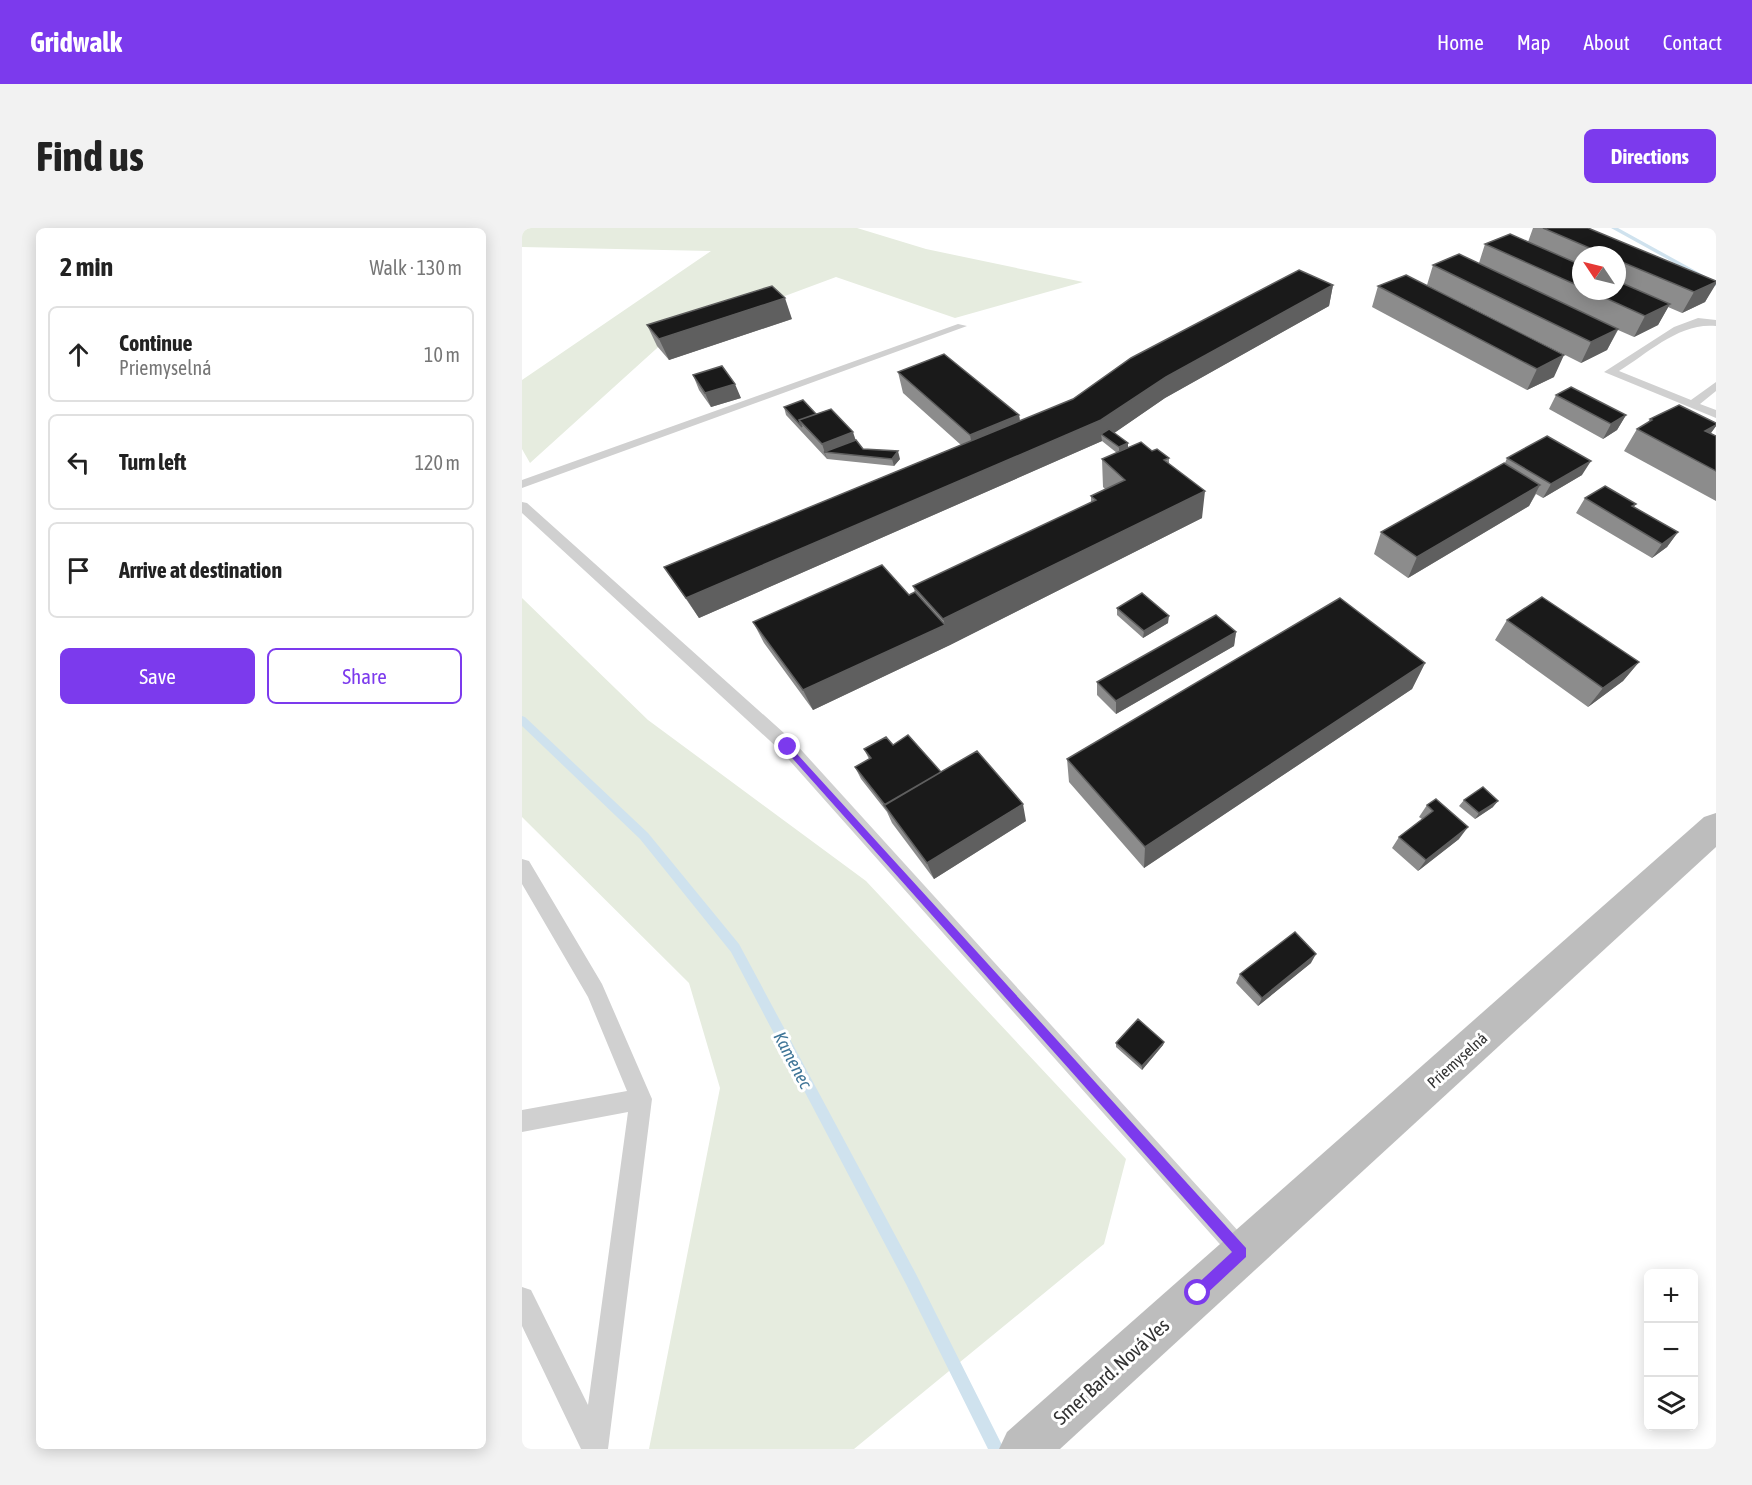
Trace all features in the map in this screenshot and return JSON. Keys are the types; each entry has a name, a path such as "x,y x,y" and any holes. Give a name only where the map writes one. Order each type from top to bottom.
{"street":[{"name":"Priemyselná","path":"1198,1293 1716,827"},
{"name":"Smer Bard. Nová Ves","path":"1024,1449 1198,1293"}],"lane":[{"path":"1716,323 1698,321 1678,329 1610,372 1694,403 1716,414"},
{"path":"522,484 962,326"},
{"path":"1694,403 1716,385"},
{"path":"522,506 788,747 1242,1252"},
{"path":"522,867 594,991 641,1099 594,1447"},
{"path":"522,1121 641,1099"},
{"path":"522,1299 594,1447"}],"shaded area":[{"path":"522,228 857,228 926,249 1083,282 955,318 836,277 666,340 530,463 522,449 522,380 711,251 522,247"},
{"path":"522,598 648,720 866,881 1126,1159 1104,1244 854,1449 649,1449 720,1088 689,983 522,817"}],"building":[{"path":"1543,228 1588,228 1716,282 1694,292 1626,264 1626,246 1585,246"},
{"path":"1510,234 1572,261 1572,283 1485,244"},
{"path":"1459,254 1618,329 1591,342 1433,265"},
{"path":"1299,270 1333,285 1166,377 1101,420 686,598 664,567 1073,399 1131,358"},
{"path":"1406,275 1564,355 1537,369 1378,286"},
{"path":"1626,285 1670,304 1645,316 1610,300 1626,300"},
{"path":"772,286 785,298 659,339 647,325"},
{"path":"944,354 1019,415 970,435 898,372"},
{"path":"722,366 735,384 705,393 693,375"},
{"path":"1571,387 1626,415 1611,424 1556,395"},
{"path":"803,400 816,414 799,420 802,427 784,407"},
{"path":"1679,405 1716,423 1705,431 1716,436 1716,471 1637,429 1652,420 1650,419"},
{"path":"831,409 853,432 822,444 799,420"},
{"path":"1109,429 1128,443 1119,447 1101,434"},
{"path":"1547,436 1591,461 1551,484 1507,458"},
{"path":"856,440 863,449 898,451 892,459 824,452"},
{"path":"1141,442 1152,451 1157,449 1169,458 1164,460 1205,491 943,619 913,586 1096,500 1091,496 1125,480 1102,459"},
{"path":"1504,463 1540,485 1417,557 1381,532"},
{"path":"1605,486 1636,504 1632,506 1678,532 1662,544 1585,498"},
{"path":"882,565 909,595 915,592 945,625 803,690 753,622"},
{"path":"1142,593 1169,616 1144,631 1117,608"},
{"path":"1542,597 1639,662 1603,688 1507,620"},
{"path":"1340,598 1425,663 1145,847 1067,759"},
{"path":"1216,615 1236,632 1116,701 1097,682"},
{"path":"908,735 941,772 885,805 855,767 871,758 864,749 886,737 893,745"},
{"path":"977,751 1023,804 927,863 884,805"},
{"path":"1483,787 1498,801 1479,813 1464,800"},
{"path":"1436,799 1468,827 1426,860 1399,837 1433,811 1427,805"},
{"path":"1295,932 1316,954 1262,998 1240,974"},
{"path":"1138,1019 1164,1042 1142,1066 1116,1043"}],"waterway":[{"path":"1614,228 1716,284"},
{"name":"Kamenec","path":"522,720 644,836 735,948 911,1279 996,1449"}],"route":[{"path":"788,747 1242,1252 1198,1293"}]}
